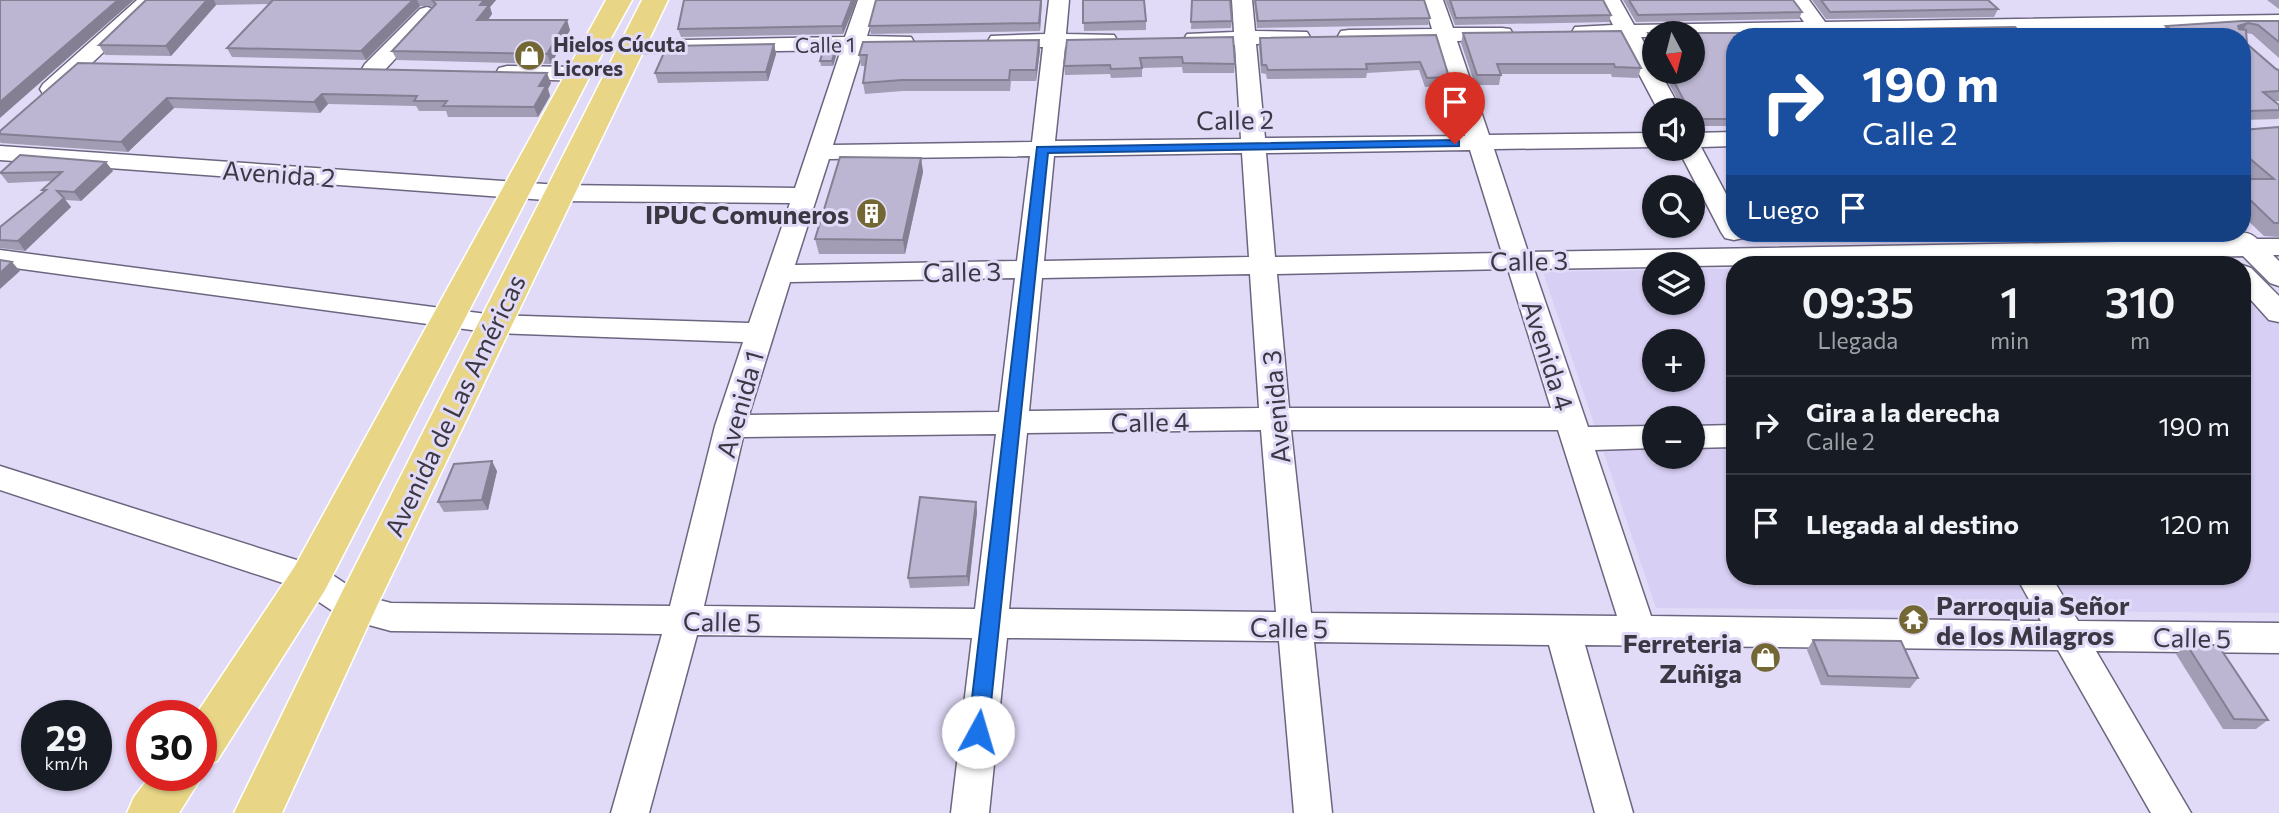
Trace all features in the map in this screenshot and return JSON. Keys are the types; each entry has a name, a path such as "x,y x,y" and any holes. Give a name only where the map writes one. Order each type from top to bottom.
{"main road":[{"name":"Avenida de Las Américas","path":"217,721 310,578 577,74 620,0"},
{"name":"Avenida de Las Américas","path":"258,813 355,608 654,0"},
{"path":"150,813 167,791"}],"street":[{"path":"30,108 149,0"},
{"name":"Avenida 1","path":"630,813 684,621 730,426 868,0"},
{"path":"970,813 1059,0"},
{"name":"Avenida 3","path":"1242,0 1275,419 1313,813"},
{"name":"Avenida 4","path":"1433,0 1639,631"},
{"path":"1610,0 1663,98"},
{"path":"1798,0 1819,28"},
{"path":"2191,0 2225,28"},
{"path":"1992,8 2024,26"},
{"path":"373,69 427,13"},
{"path":"1967,28 2279,22"},
{"path":"1177,39 1523,33"},
{"path":"1562,33 1726,33"},
{"path":"974,42 1122,40"},
{"name":"Calle 1","path":"631,47 920,42"},
{"path":"80,63 108,63"},
{"path":"345,69 400,70"},
{"path":"482,72 577,74"},
{"path":"1705,139 1726,139"},
{"name":"Calle 2","path":"818,152 1642,140"},
{"name":"Avenida 2","path":"0,153 516,191 804,196"},
{"path":"1697,161 1726,215"},
{"path":"2228,245 2246,256"},
{"name":"Calle 3","path":"1782,256 2228,245 2279,247"},
{"name":"Calle 3","path":"779,274 1726,257"},
{"path":"0,258 494,324 760,333"},
{"path":"2251,259 2279,277"},
{"path":"2251,283 2279,313"},
{"name":"Calle 4","path":"730,426 1275,419 1573,429 1642,436"},
{"path":"1705,437 1726,436"},
{"name":"Calle 5","path":"0,478 310,578 355,608 391,617 2279,638"},
{"path":"2038,585 2172,813"},
{"path":"1563,630 1614,813"}],"shaded area":[{"path":"1705,269 1726,269 1726,585 2251,585 2251,295 2279,325 2279,613 1656,608 1543,272 1642,270 1642,315 1705,315"}],"building":[{"path":"0,0 118,0 0,102"},
{"path":"146,0 207,0 166,46 99,45"},
{"path":"273,0 413,0 361,51 227,48"},
{"path":"432,0 484,0 480,5 489,5 477,20 567,20 547,54 392,51 436,4"},
{"path":"684,0 852,0 842,26 678,29"},
{"path":"876,0 1041,0 1039,23 869,26"},
{"path":"1083,0 1144,0 1146,21 1083,23"},
{"path":"1192,0 1230,0 1232,21 1191,22"},
{"path":"1255,0 1424,0 1430,18 1258,21"},
{"path":"1450,0 1603,0 1611,15 1456,18"},
{"path":"1629,0 1793,0 1802,12 1638,15"},
{"path":"1821,0 1988,0 1998,9 1830,12"},
{"path":"2279,21 2279,42 2258,25 2248,23 2239,28 2166,26"},
{"path":"1621,31 1641,68 1615,67 1614,64 1497,64 1501,75 1477,75 1463,33"},
{"path":"1705,33 1726,33 1726,119 1705,119 1705,98 1683,98 1675,84 1705,84"},
{"path":"1436,35 1449,77 1427,78 1420,62 1366,64 1367,69 1268,70 1266,65 1262,65 1260,38"},
{"path":"1233,37 1235,64 1183,63 1182,57 1140,58 1142,68 1111,69 1110,65 1064,66 1067,40"},
{"path":"1039,40 1036,70 1010,70 1009,80 902,80 863,83 867,55 859,55 863,42"},
{"path":"774,44 766,72 655,73 667,46"},
{"path":"2251,47 2279,70 2279,91 2263,92 2279,105 2279,110 2251,111"},
{"path":"824,48 836,48 832,61 820,61"},
{"path":"78,63 547,73 539,86 546,86 534,107 443,106 447,101 414,101 417,96 322,94 314,102 167,98 121,142 0,134 0,131"},
{"path":"2279,127 2279,223 2274,223 2251,201 2251,179 2274,179 2251,160 2251,129"},
{"path":"20,155 106,162 74,192 57,191 64,198 18,241 0,240 0,227 46,190 42,190 62,172 0,173"},
{"name":"IPUC Comuneros","path":"840,157 921,158 903,240 815,239"},
{"path":"0,260 12,262 0,273"},
{"path":"492,461 482,500 438,502 454,464"},
{"path":"920,497 976,502 967,576 908,578"},
{"path":"1813,640 1901,641 1918,678 1828,676"},
{"path":"2187,645 2218,645 2268,720 2234,719"}],"place":[{"name":"Hielos Cúcuta Licores","path":"530,55"},
{"name":"IPUC Comuneros","path":"872,213"},
{"name":"Parroquia Señor de los Milagros","path":"1913,619"},
{"name":"Ferreteria Zuñiga","path":"1765,657"}],"route":[{"path":"978,732 1042,150 1455,144"}]}
